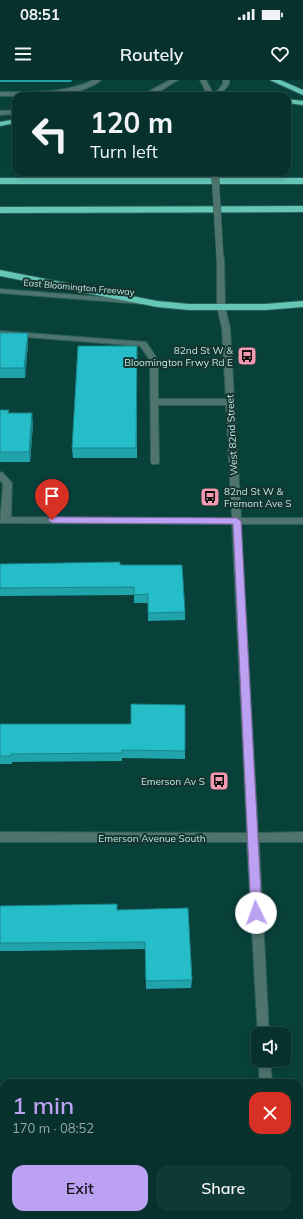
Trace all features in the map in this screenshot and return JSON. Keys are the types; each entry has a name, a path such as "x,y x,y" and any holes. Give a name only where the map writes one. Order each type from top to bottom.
{"highway":[{"path":"274,80 303,93"},
{"path":"291,102 303,103"},
{"path":"0,124 12,122"},
{"path":"0,181 303,181"},
{"path":"0,210 303,209"},
{"path":"0,273 157,304 189,307 264,307 303,304"}],"street":[{"path":"62,92 86,87 98,80"},
{"path":"153,92 175,80"},
{"path":"203,80 209,92"},
{"path":"219,92 226,84 226,80"},
{"path":"0,94 12,94"},
{"path":"0,113 12,112"},
{"name":"West 82nd Street","path":"215,176 221,307 226,328 237,521 263,1027"},
{"name":"East Bloomington Freeway","path":"0,291 157,304"},
{"path":"0,333 143,344 154,360 155,462"},
{"path":"154,402 230,402"},
{"path":"0,475 8,483 3,520 303,521"},
{"name":"Emerson Avenue South","path":"0,837 303,837"},
{"path":"265,1067 266,1079"}],"building":[{"path":"0,333 28,333 24,368 0,368"},
{"path":"78,346 137,346 136,448 72,448"},
{"path":"0,410 9,410 8,413 32,413 29,452 0,452"},
{"path":"120,562 120,565 182,565 185,612 148,613 148,594 134,595 134,587 0,588 0,564"},
{"path":"131,704 185,705 185,751 122,750 122,753 11,754 11,756 0,756 0,724 131,724"},
{"path":"117,904 117,910 188,908 192,980 146,981 145,942 0,943 0,906"}],"place":[{"name":"82nd St W & Bloomington Frwy Rd E","path":"247,356"},
{"name":"82nd St W & Fremont Ave S","path":"210,497"},
{"name":"Emerson Av S","path":"219,781"}],"route":[{"path":"52,520 237,521 256,913"}]}
